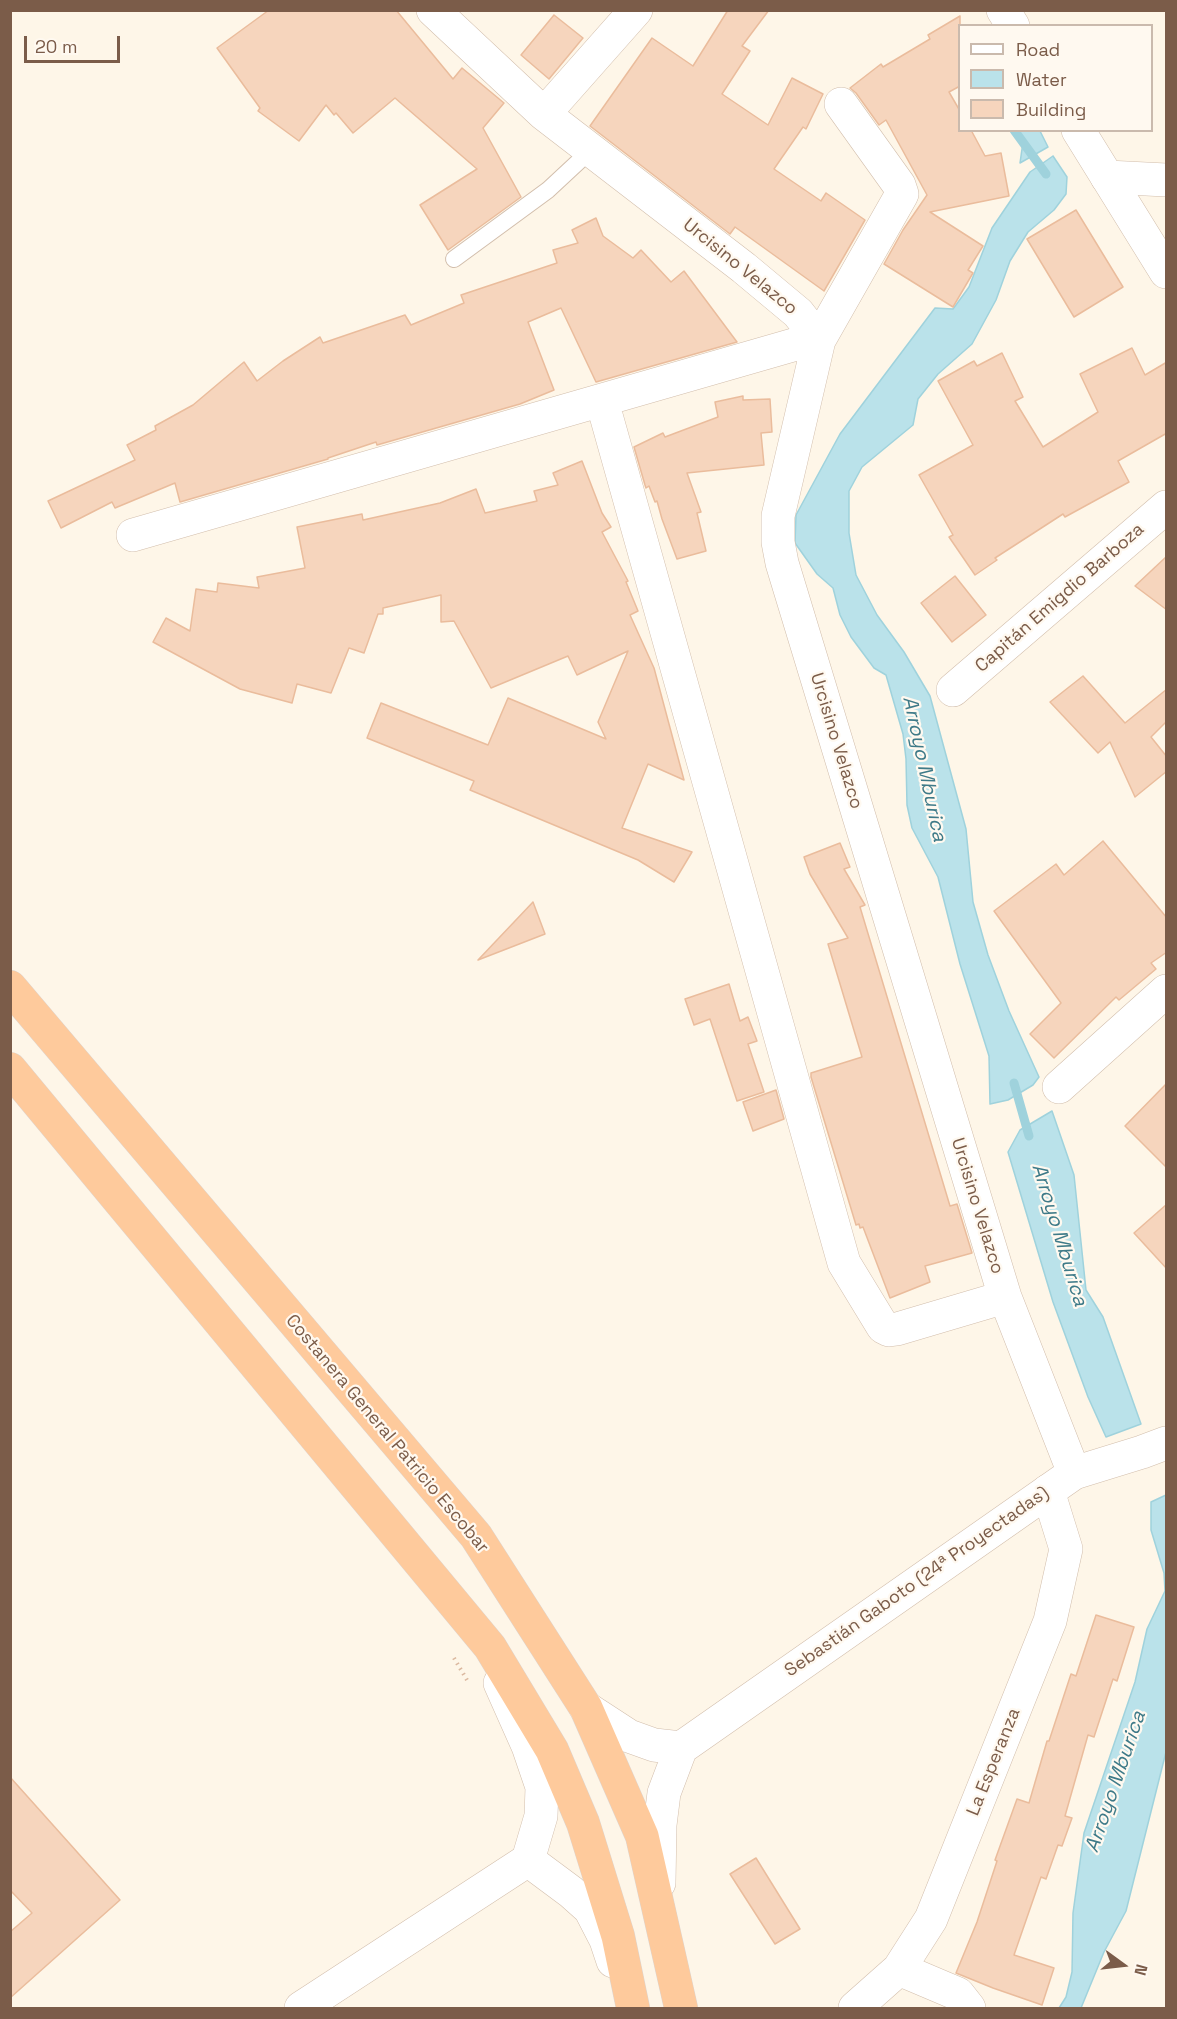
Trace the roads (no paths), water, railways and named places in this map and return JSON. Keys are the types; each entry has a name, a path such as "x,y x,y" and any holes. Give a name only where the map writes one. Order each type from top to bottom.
{"highway":[{"name":"Costanera General Patricio Escobar","path":"10,987 476,1536 586,1708 642,1836 681,2008"},
{"path":"10,1069 490,1647 552,1750 583,1823 618,1936 631,1999"}],"street":[{"name":"Urcisino Velazco","path":"434,10 544,114 744,268 798,313 819,339 778,516 778,542 782,562 1061,1482"},
{"path":"544,114 636,10"},
{"path":"1003,10 1012,24"},
{"path":"133,535 819,339 902,194 899,185 841,104"},
{"path":"1079,132 1167,272"},
{"path":"1107,177 1167,180"},
{"path":"602,401 844,1263 882,1327 889,1330 1005,1297"},
{"name":"Capitán Emigdio Barboza","path":"953,690 1167,507"},
{"path":"1059,1087 1167,991"},
{"name":"Sebastián Gaboto (24ª Proyectadas)","path":"681,1748 1061,1482 1167,1443"},
{"name":"La Esperanza","path":"855,2008 899,1969 931,1918 1050,1622 1066,1549 1061,1482"},
{"path":"301,2008 528,1860 541,1816 542,1787 528,1746 501,1687 490,1647"},
{"path":"586,1708 629,1736 654,1745 681,1748 664,1793 660,1825 659,1911"},
{"path":"528,1860 590,1909 631,1999"},
{"path":"899,1969 958,1994 969,2008"}],"lane":[{"path":"454,259 548,190 591,150"}],"water":[{"path":"1018,132 1040,132 1048,147 1020,163 1023,142"},
{"path":"1053,156 1067,177 1066,194 1054,210 1028,232 1010,261 996,300 972,344 938,374 918,399 913,425 862,467 849,491 849,533 856,575 877,615 904,652 930,696 966,829 973,902 988,955 1009,1011 1039,1077 1033,1085 1008,1100 990,1104 989,1056 960,964 938,877 912,828 907,805 903,734 886,675 874,668 851,637 840,615 833,588 817,574 795,543 796,515 840,434 935,308 953,309 969,287 992,228 1030,172"},
{"path":"1052,1111 1074,1175 1086,1290 1103,1317 1141,1424 1106,1437 1088,1397 1053,1302 1008,1152 1020,1130"},
{"path":"1166,1495 1166,1752 1126,1911 1104,1952 1081,2008 1059,2008 1066,1997 1072,1972 1073,1913 1084,1833 1135,1682 1147,1629 1165,1591 1164,1573 1151,1530 1151,1502"}],"waterway":[{"name":"Arroyo Mburica","path":"1015,132 1046,174"},
{"name":"Arroyo Mburica","path":"1014,1083 1029,1136"}]}
